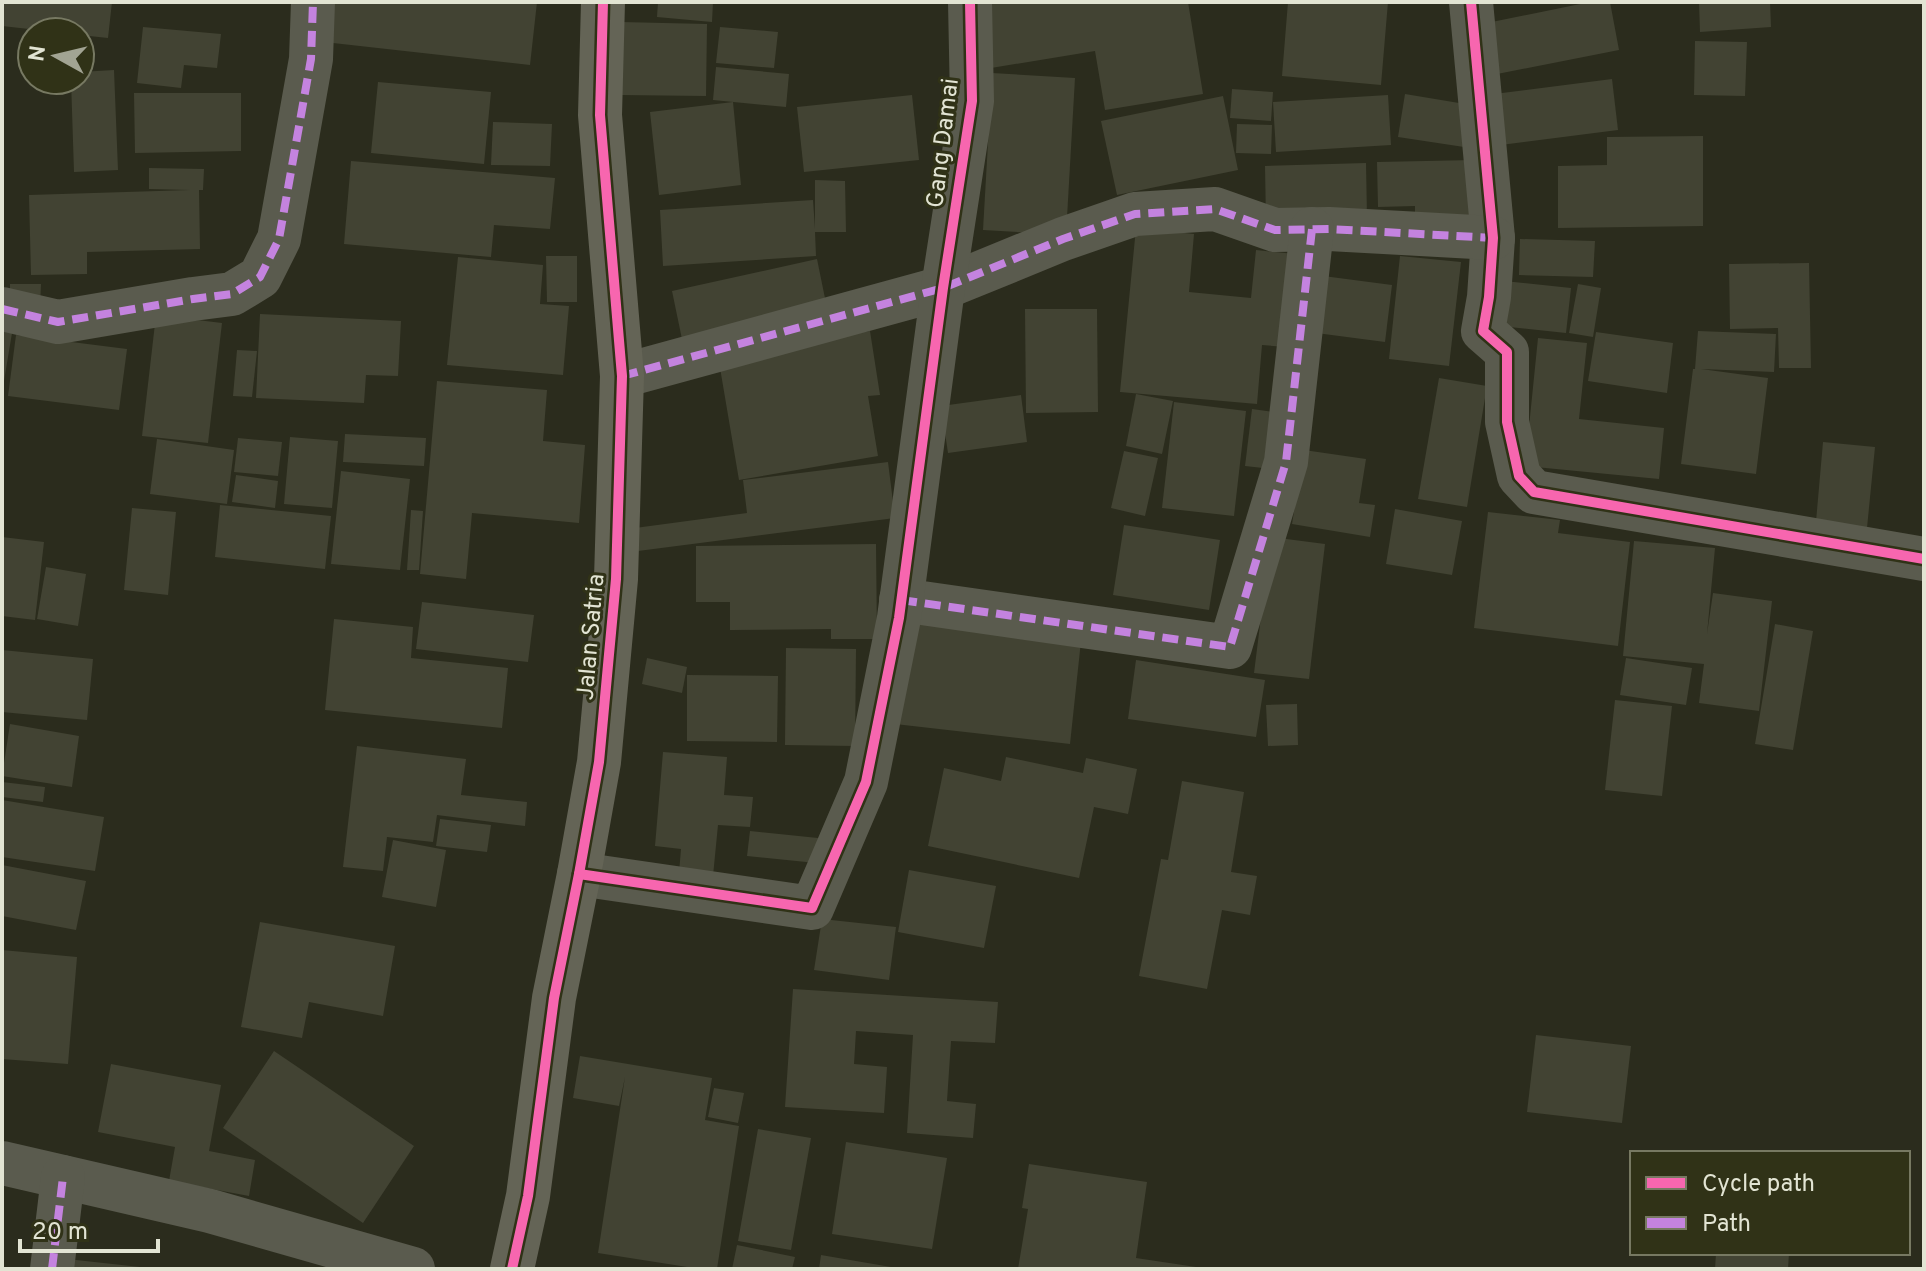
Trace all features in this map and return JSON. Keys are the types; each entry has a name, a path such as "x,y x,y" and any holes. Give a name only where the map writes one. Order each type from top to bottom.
{"street":[{"path":"2,309 58,322 232,294 260,277 279,239 311,59 313,2"},
{"name":"Jalan Satria","path":"512,1269 528,1196 554,998 599,762 616,579 622,376 600,115 603,2"},
{"name":"Gang Damai","path":"579,874 812,908 866,782 901,600 972,101 970,2"},
{"path":"1471,2 1493,238 1483,331 1507,352 1507,422 1519,476 1534,492 1924,559"},
{"path":"622,376 943,288 1063,239 1135,214 1215,209 1275,230 1329,229 1493,238"},
{"path":"901,600 1230,647 1286,462 1312,229"},
{"path":"2,1163 210,1211 413,1269"},
{"path":"52,1269 63,1177"}],"building":[{"path":"2,2 112,2 108,38 96,37 96,16 16,16 16,28 2,26"},
{"path":"319,2 537,2 530,65 315,41"},
{"path":"658,2 713,2 712,22 657,17"},
{"path":"980,2 1188,2 1203,94 1105,110 1095,51 991,68"},
{"path":"1288,2 1388,2 1381,85 1282,76"},
{"path":"1590,2 1610,2 1619,50 1487,76 1477,25"},
{"path":"1699,2 1770,2 1771,27 1700,32"},
{"path":"621,22 707,24 706,96 620,95"},
{"path":"143,27 221,34 217,68 184,65 181,88 137,83"},
{"path":"720,27 778,32 774,68 716,63"},
{"path":"1695,41 1747,42 1745,96 1694,95"},
{"path":"716,67 789,74 786,107 713,100"},
{"path":"114,70 118,170 74,172 72,96 96,96 96,71"},
{"path":"992,73 1075,78 1066,235 983,230"},
{"path":"1612,79 1618,130 1493,146 1486,95"},
{"path":"378,82 491,92 484,164 371,153"},
{"path":"1232,89 1273,92 1271,121 1230,118"},
{"path":"134,93 241,93 241,151 135,153"},
{"path":"1405,94 1471,105 1464,147 1398,137"},
{"path":"912,95 919,160 804,172 797,107"},
{"path":"1388,95 1391,145 1276,152 1273,102"},
{"path":"1223,96 1238,170 1117,195 1101,121"},
{"path":"733,102 741,185 659,195 650,112"},
{"path":"493,122 552,124 550,166 491,165"},
{"path":"1237,124 1272,125 1271,154 1236,153"},
{"path":"1703,136 1703,226 1558,228 1558,166 1607,165 1607,137"},
{"path":"1474,160 1476,224 1415,226 1415,206 1378,207 1377,162"},
{"path":"351,161 555,178 550,229 494,225 491,257 344,244"},
{"path":"1366,163 1367,217 1266,221 1265,166"},
{"path":"149,168 204,169 203,190 199,190 200,249 87,252 87,274 31,275 29,195 190,190 149,189"},
{"path":"815,180 845,181 846,232 815,232 816,256 663,266 660,210 813,200 815,229"},
{"path":"1136,228 1194,234 1189,292 1251,298 1256,250 1305,255 1297,348 1262,345 1257,404 1120,392"},
{"path":"1520,239 1595,241 1593,277 1519,275"},
{"path":"546,256 577,256 577,302 547,302"},
{"path":"1400,256 1461,262 1449,366 1389,359"},
{"path":"458,257 543,265 540,304 569,306 563,375 447,365"},
{"path":"817,259 828,313 683,344 672,291"},
{"path":"1809,263 1811,368 1779,368 1778,328 1730,329 1729,264"},
{"path":"1308,274 1392,285 1385,342 1301,331"},
{"path":"1504,281 1571,288 1566,333 1500,326"},
{"path":"10,284 41,284 40,307 10,306"},
{"path":"1578,284 1601,288 1593,337 1569,333"},
{"path":"1025,309 1097,309 1098,412 1026,413"},
{"path":"260,314 401,321 398,376 366,375 364,403 256,398"},
{"path":"156,315 222,323 208,443 142,436"},
{"path":"2,331 12,333 4,381 2,381"},
{"path":"870,331 880,395 868,396 878,456 739,480 718,356"},
{"path":"1698,331 1776,334 1774,372 1701,369 1768,378 1756,474 1681,464"},
{"path":"1596,332 1673,343 1667,393 1588,381"},
{"path":"16,335 127,349 119,410 8,396"},
{"path":"1538,338 1587,343 1579,419 1664,428 1659,479 1525,466"},
{"path":"237,350 257,351 252,397 233,396"},
{"path":"1439,378 1487,386 1467,507 1418,499"},
{"path":"437,381 547,390 543,441 585,445 579,523 472,513 466,579 420,574"},
{"path":"1136,394 1173,401 1162,454 1126,446"},
{"path":"1021,395 1027,442 948,453 941,406"},
{"path":"1174,402 1246,411 1234,516 1162,508"},
{"path":"1252,409 1289,414 1282,470 1245,466"},
{"path":"345,434 426,438 424,466 343,462"},
{"path":"290,437 338,441 332,508 284,504"},
{"path":"238,438 282,442 278,476 234,472"},
{"path":"157,439 234,450 227,504 150,494"},
{"path":"1823,442 1875,447 1866,538 1815,533"},
{"path":"1304,450 1366,459 1359,503 1375,505 1370,537 1292,524"},
{"path":"1124,451 1158,458 1145,516 1111,508"},
{"path":"888,462 895,518 638,551 635,528 747,513 743,480"},
{"path":"341,471 410,479 400,570 331,564"},
{"path":"236,475 278,481 275,508 232,502"},
{"path":"220,505 331,516 325,569 215,557"},
{"path":"132,508 176,512 168,595 124,590"},
{"path":"1395,509 1462,521 1452,575 1386,564"},
{"path":"411,510 423,511 419,570 407,570"},
{"path":"1488,512 1560,520 1558,533 1630,542 1618,646 1474,628"},
{"path":"1124,525 1220,540 1209,610 1113,595"},
{"path":"2,537 44,542 35,620 2,616"},
{"path":"1271,537 1325,544 1309,679 1254,673"},
{"path":"1634,541 1715,548 1707,634 1713,593 1772,601 1759,711 1699,703 1704,664 1623,656"},
{"path":"876,544 877,639 831,639 831,629 730,630 730,602 696,602 696,546"},
{"path":"46,567 86,574 78,626 37,619"},
{"path":"422,602 534,615 528,662 416,649"},
{"path":"334,619 413,627 411,658 508,668 502,728 325,710"},
{"path":"907,621 1081,641 1070,744 895,724"},
{"path":"1775,624 1813,631 1793,750 1755,744"},
{"path":"786,648 856,649 855,746 785,745"},
{"path":"2,650 93,659 87,720 2,712"},
{"path":"647,658 687,667 682,693 642,684"},
{"path":"1626,658 1692,668 1686,705 1620,695"},
{"path":"1136,660 1265,680 1256,737 1128,719"},
{"path":"687,675 778,676 777,742 687,741"},
{"path":"1615,700 1672,706 1662,796 1605,790"},
{"path":"1297,704 1298,745 1268,746 1266,705"},
{"path":"10,724 79,736 72,787 2,776"},
{"path":"357,746 466,759 461,795 527,802 525,826 437,815 433,842 387,837 383,871 343,867"},
{"path":"663,752 727,757 724,795 753,797 750,827 718,825 713,876 679,873 681,849 655,846"},
{"path":"1006,757 1083,773 1086,758 1137,769 1128,814 1094,807 1079,878 928,846 944,768 1001,781"},
{"path":"1182,781 1244,792 1231,872 1257,876 1250,915 1222,910 1207,989 1139,976 1161,859 1168,860"},
{"path":"2,782 45,787 43,802 2,797"},
{"path":"2,800 104,817 95,871 2,857"},
{"path":"440,819 491,825 487,852 436,846"},
{"path":"750,831 818,838 816,863 747,856"},
{"path":"393,840 446,850 436,907 382,897"},
{"path":"2,865 86,881 76,930 2,916"},
{"path":"909,870 996,886 984,948 898,932"},
{"path":"822,919 896,927 889,980 814,970"},
{"path":"260,922 395,946 383,1016 309,1002 302,1038 241,1027"},
{"path":"2,950 77,957 68,1064 2,1059"},
{"path":"793,989 998,1002 995,1043 951,1041 947,1101 976,1104 973,1138 907,1133 913,1035 856,1031 854,1064 887,1067 884,1113 785,1107"},
{"path":"1536,1035 1631,1046 1622,1123 1527,1112"},
{"path":"274,1051 414,1146 363,1223 223,1128"},
{"path":"580,1056 712,1078 705,1120 739,1126 717,1269 598,1253 625,1077 619,1106 573,1098"},
{"path":"111,1064 221,1085 209,1151 255,1160 249,1196 169,1181 175,1147 98,1132"},
{"path":"714,1088 744,1093 738,1123 708,1117"},
{"path":"758,1129 811,1138 791,1250 738,1241"},
{"path":"846,1142 947,1158 932,1249 832,1234"},
{"path":"1029,1164 1147,1182 1136,1258 1196,1269 1018,1269 1028,1209 1022,1208"},
{"path":"737,1245 795,1257 792,1269 732,1269"},
{"path":"821,1255 891,1267 891,1269 819,1269"},
{"path":"1716,1255 1789,1255 1788,1269 1715,1269"},
{"path":"67,1259 140,1267 140,1269 66,1269"}],"marked path":[{"path":"2,309 58,322 232,294 260,277 279,239 311,59 313,2"},
{"path":"622,376 943,288 1063,239 1135,214 1215,209 1275,230 1329,229 1493,238"},
{"path":"901,600 1230,647 1286,462 1312,229"},
{"path":"52,1269 63,1177"}],"cycle path":[{"path":"512,1269 528,1196 554,998 599,762 616,579 622,376 600,115 603,2"},
{"path":"579,874 812,908 866,782 899,618 943,288 972,101 970,2"},
{"path":"1471,2 1493,238 1483,331 1507,352 1507,422 1519,476 1534,492 1924,559"}]}
